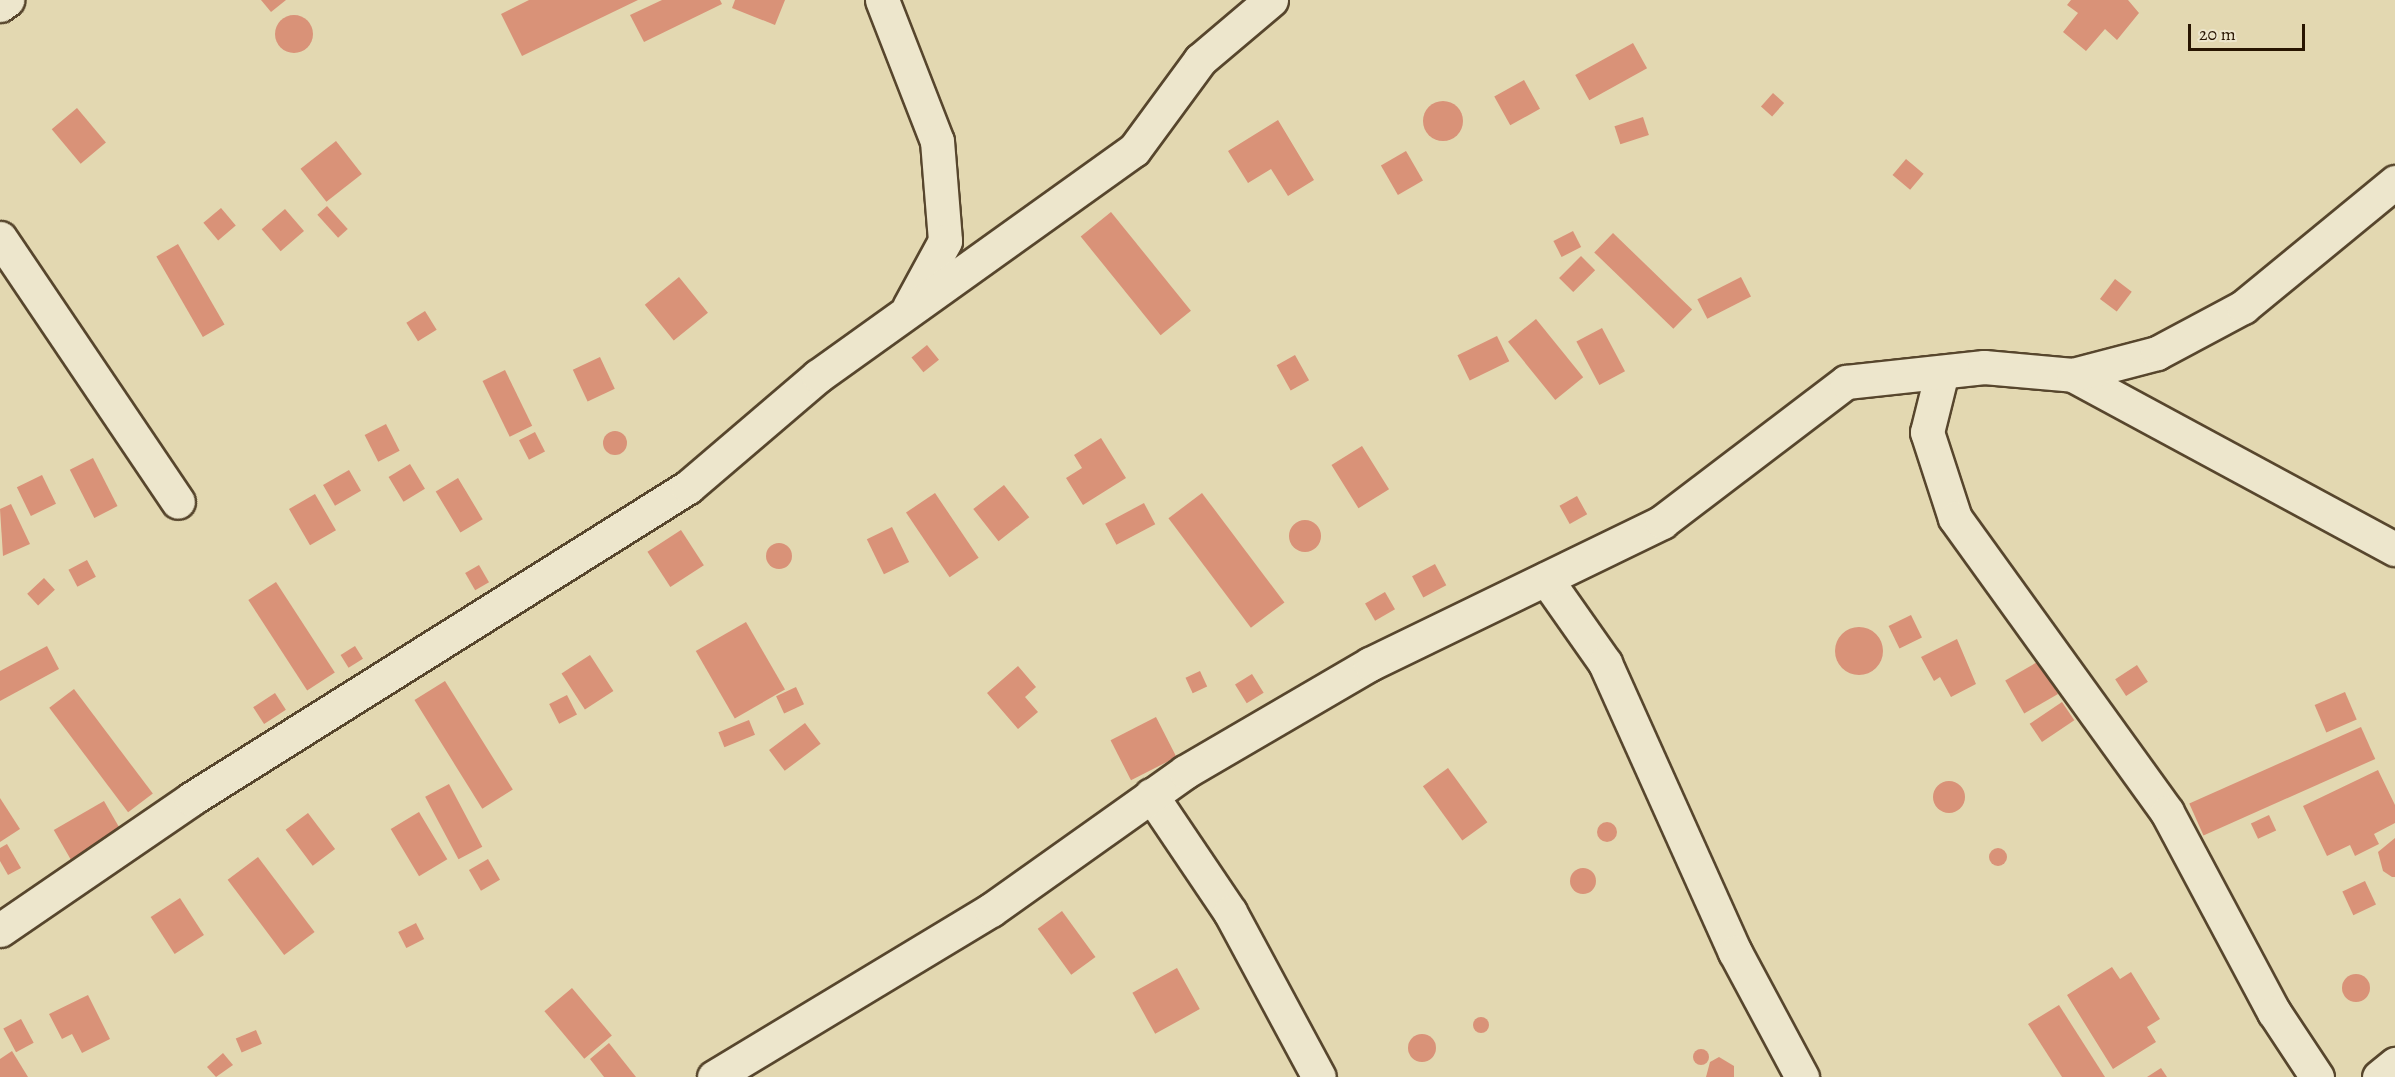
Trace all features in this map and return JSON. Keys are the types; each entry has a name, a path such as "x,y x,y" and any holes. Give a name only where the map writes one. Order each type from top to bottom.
{"street":[{"path":"0,5 7,0"},
{"path":"882,0 937,141 945,241 905,314"},
{"path":"0,930 191,799 688,487 818,376 1134,150 1200,60 1272,0"},
{"path":"714,1077 991,910 1151,795 1370,664 1662,522 1846,382 1984,367 2073,375 2157,353 2243,307 2395,182"},
{"path":"0,238 178,502"},
{"path":"1942,372 1927,432 1955,518 2167,812 2274,1012 2317,1077"},
{"path":"2073,375 2395,549"},
{"path":"1546,579 1605,663 1735,952 1802,1077"},
{"path":"1151,795 1230,912 1319,1077"},
{"path":"2379,1077 2395,1064"}],"building":[{"path":"261,0 286,0 271,12"},
{"path":"529,0 638,0 522,56 501,14"},
{"path":"662,0 720,0 722,4 644,42 630,15"},
{"path":"735,0 785,0 775,25 732,8"},
{"path":"2071,0 2128,0 2139,13 2117,40 2105,29 2086,51 2063,32 2078,13 2067,5"},
{"path":"294,15 307,21 313,34 307,47 294,53 281,47 275,34 281,21"},
{"path":"1633,43 1647,68 1589,100 1575,75"},
{"path":"1524,80 1540,109 1510,125 1494,96"},
{"path":"1773,93 1784,103 1772,116 1761,106"},
{"path":"1443,101 1451,102 1457,107 1462,113 1462,129 1457,135 1451,140 1443,141 1435,140 1429,135 1424,129 1423,121 1424,113 1429,107 1435,102"},
{"path":"77,108 106,142 81,164 52,129"},
{"path":"1643,117 1649,135 1620,144 1614,126"},
{"path":"1278,120 1314,180 1288,196 1271,169 1248,183 1228,151"},
{"path":"336,141 362,174 326,202 301,169"},
{"path":"1406,151 1423,180 1398,195 1381,166"},
{"path":"1906,159 1924,174 1910,190 1893,175"},
{"path":"327,206 348,229 338,238 317,215"},
{"path":"221,208 236,226 218,240 203,223"},
{"path":"285,209 304,231 281,251 262,229"},
{"path":"1111,212 1191,311 1161,335 1081,237"},
{"path":"1573,231 1581,247 1562,257 1553,241"},
{"path":"1613,233 1692,309 1673,329 1594,252"},
{"path":"178,244 225,325 203,337 156,256"},
{"path":"1581,256 1595,270 1573,292 1559,278"},
{"path":"679,277 708,313 674,340 645,305"},
{"path":"1741,277 1751,297 1707,319 1697,299"},
{"path":"2115,279 2132,292 2117,312 2100,299"},
{"path":"425,311 437,330 418,341 406,323"},
{"path":"1536,319 1583,377 1555,400 1508,342"},
{"path":"1602,328 1625,371 1599,385 1576,342"},
{"path":"1497,336 1509,361 1470,380 1457,355"},
{"path":"927,345 939,360 923,372 911,358"},
{"path":"1295,355 1309,380 1291,391 1277,365"},
{"path":"600,357 615,389 588,401 573,370"},
{"path":"505,370 532,426 510,437 483,381"},
{"path":"386,424 400,451 378,462 365,435"},
{"path":"615,431 624,434 627,443 624,452 615,455 606,452 603,443 606,434"},
{"path":"535,432 545,452 529,460 519,440"},
{"path":"1101,438 1126,478 1083,505 1066,478 1082,468 1074,455"},
{"path":"1362,446 1389,489 1358,508 1331,465"},
{"path":"93,458 118,506 94,518 70,470"},
{"path":"410,464 425,489 404,502 389,477"},
{"path":"349,470 361,491 335,506 323,485"},
{"path":"42,475 56,504 31,516 17,487"},
{"path":"458,478 483,519 460,533 436,491"},
{"path":"1004,485 1029,517 999,541 973,509"},
{"path":"935,493 979,558 950,577 906,513"},
{"path":"1202,493 1284,602 1251,628 1168,518"},
{"path":"315,494 336,530 310,545 289,509"},
{"path":"1577,496 1587,514 1570,524 1560,506"},
{"path":"1144,503 1155,524 1116,545 1105,524"},
{"path":"11,504 30,544 3,556 0,509"},
{"path":"1305,520 1316,525 1321,536 1316,547 1305,552 1294,547 1289,536 1294,525"},
{"path":"892,527 909,562 884,574 867,539"},
{"path":"681,530 704,565 670,587 647,552"},
{"path":"779,543 788,547 792,556 788,565 779,569 770,565 766,556 770,547"},
{"path":"87,560 96,577 77,587 68,570"},
{"path":"1435,564 1446,585 1423,597 1412,576"},
{"path":"479,565 489,582 475,590 465,573"},
{"path":"44,578 55,590 38,605 27,594"},
{"path":"276,582 335,673 307,691 248,600"},
{"path":"1385,592 1395,609 1375,621 1365,604"},
{"path":"1911,615 1922,637 1899,648 1889,626"},
{"path":"746,622 785,690 735,719 696,651"},
{"path":"1854,627 1864,627 1879,637 1883,651 1879,665 1873,671 1864,675 1854,675 1839,665 1835,656 1835,646 1845,631"},
{"path":"1957,639 1976,684 1951,697 1940,677 1934,681 1921,657"},
{"path":"47,646 59,669 0,701 0,671"},
{"path":"355,646 363,659 349,668 341,655"},
{"path":"590,655 613,691 585,710 561,674"},
{"path":"2039,661 2058,694 2024,713 2005,680"},
{"path":"2137,665 2148,682 2126,696 2115,679"},
{"path":"1018,666 1036,687 1025,697 1038,712 1018,729 987,693"},
{"path":"1200,671 1207,686 1193,693 1185,678"},
{"path":"1252,674 1264,693 1247,703 1235,685"},
{"path":"445,681 513,790 482,809 414,700"},
{"path":"796,687 804,704 784,714 776,696"},
{"path":"74,689 153,794 128,812 49,708"},
{"path":"2345,692 2357,720 2326,733 2315,705"},
{"path":"275,693 286,710 264,724 253,707"},
{"path":"567,695 577,715 559,724 549,704"},
{"path":"2062,702 2074,720 2042,742 2030,724"},
{"path":"1156,717 1176,757 1131,780 1111,740"},
{"path":"749,720 755,735 724,747 718,732"},
{"path":"805,723 821,744 785,771 769,750"},
{"path":"2361,727 2375,759 2203,835 2189,803"},
{"path":"1448,768 1487,822 1462,840 1423,786"},
{"path":"2378,770 2395,805 2395,823 2374,834 2379,844 2355,856 2350,845 2327,856 2303,806"},
{"path":"1949,781 1961,785 1965,797 1961,809 1949,813 1937,809 1933,797 1937,785"},
{"path":"449,784 482,847 458,859 425,797"},
{"path":"0,798 20,829 0,842"},
{"path":"104,801 121,830 71,859 54,830"},
{"path":"419,812 447,859 419,876 391,829"},
{"path":"308,813 335,849 313,866 286,830"},
{"path":"2269,815 2276,830 2258,839 2251,823"},
{"path":"1607,822 1614,825 1617,832 1614,839 1607,842 1600,839 1597,832 1600,825"},
{"path":"2395,838 2395,877 2392,877 2383,871 2378,852"},
{"path":"7,844 21,868 8,875 0,861 0,848"},
{"path":"1994,848 2002,848 2007,853 2005,864 1994,866 1989,861 1989,853"},
{"path":"258,857 315,932 284,955 228,880"},
{"path":"488,859 500,880 481,891 469,870"},
{"path":"1583,868 1592,872 1596,881 1592,890 1583,894 1574,890 1570,881 1574,872"},
{"path":"2365,881 2376,905 2353,915 2342,892"},
{"path":"180,898 204,935 175,954 151,917"},
{"path":"1062,911 1096,957 1071,975 1038,929"},
{"path":"416,923 424,939 406,948 398,932"},
{"path":"2112,967 2120,979 2131,972 2160,1019 2147,1027 2156,1042 2113,1069 2067,995"},
{"path":"1177,968 1200,1009 1155,1034 1132,993"},
{"path":"2356,974 2366,978 2370,988 2366,998 2356,1002 2346,998 2342,988 2346,978"},
{"path":"572,988 612,1035 584,1059 544,1011"},
{"path":"88,995 110,1039 82,1053 72,1034 62,1039 49,1014"},
{"path":"2059,1005 2105,1077 2062,1077 2028,1024"},
{"path":"1481,1017 1489,1025 1481,1033 1473,1025"},
{"path":"21,1019 34,1043 16,1052 3,1028"},
{"path":"256,1030 262,1044 242,1052 236,1039"},
{"path":"1422,1034 1432,1038 1436,1048 1432,1058 1422,1062 1412,1058 1408,1048 1412,1038"},
{"path":"609,1043 636,1077 604,1077 590,1059"},
{"path":"1701,1049 1709,1057 1701,1065 1693,1057"},
{"path":"12,1051 28,1077 0,1077 0,1059"},
{"path":"223,1053 233,1065 216,1077 207,1067"},
{"path":"1719,1057 1734,1066 1734,1077 1706,1077 1710,1062"},
{"path":"2161,1068 2167,1077 2147,1077"}]}
